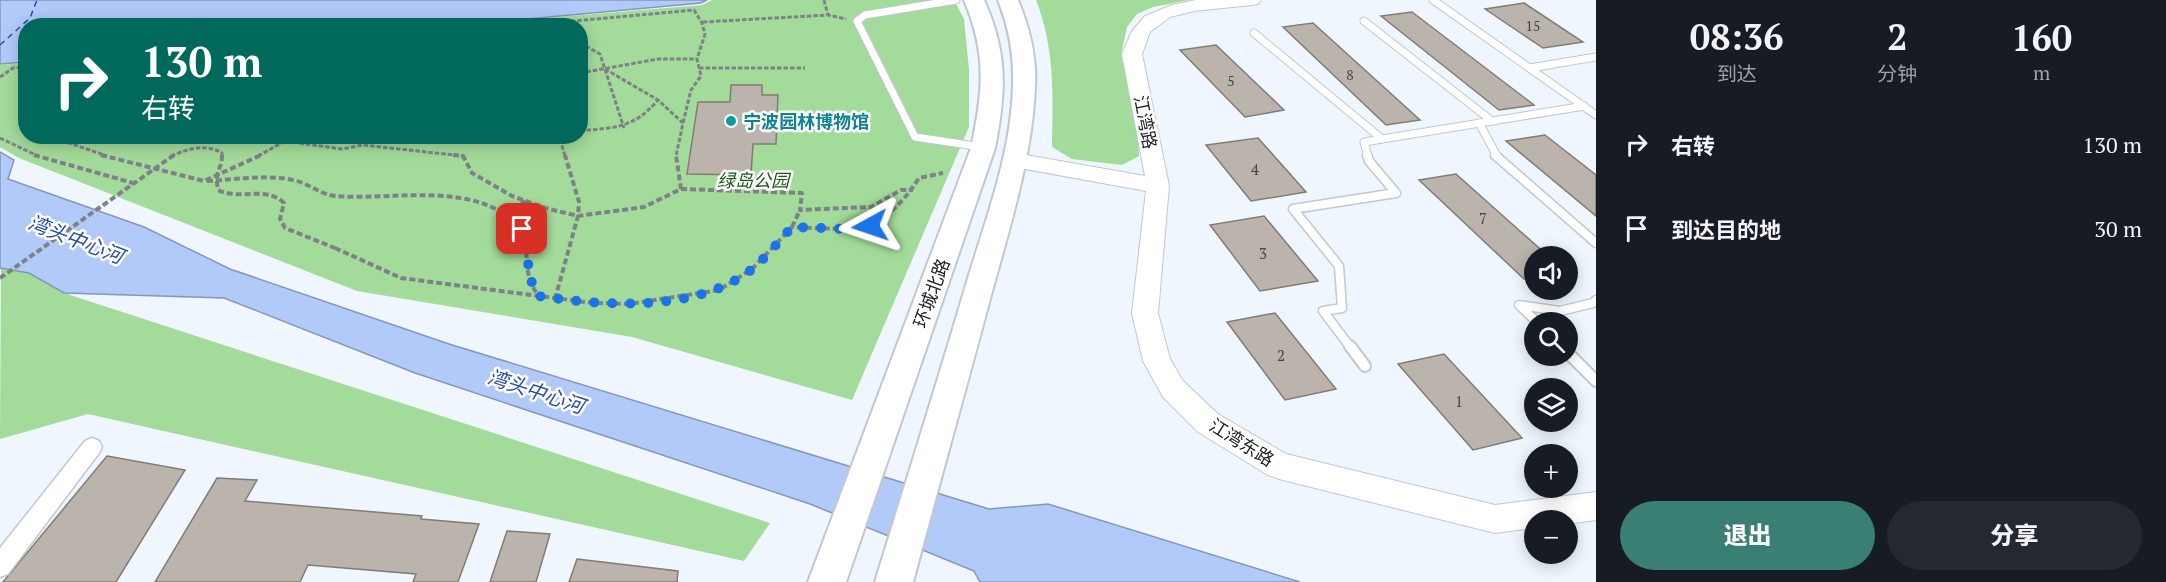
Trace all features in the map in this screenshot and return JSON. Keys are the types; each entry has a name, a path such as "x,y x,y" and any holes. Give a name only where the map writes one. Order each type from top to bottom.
{"main road":[{"name":"环城北路","path":"827,582 983,148 994,91 994,66 988,30 974,0"},
{"path":"894,582 970,323 1014,159 1024,73 1020,32 1008,0"}],"street":[{"name":"江湾路","path":"1158,186 1132,54 1143,27 1164,14 1190,6 1252,0"},
{"path":"1014,159 1158,186"},
{"name":"江湾东路","path":"1158,186 1145,313 1157,361 1173,388 1208,423 1279,466 1495,519 1596,506"},
{"path":"0,566 92,447"}],"lane":[{"path":"956,0 865,15 857,21 915,137 983,148"},
{"path":"1433,0 1596,115"},
{"path":"1364,21 1492,121"},
{"path":"1254,33 1382,139"},
{"path":"1530,68 1596,57"},
{"path":"1365,366 1323,311 1342,308 1339,266 1293,209 1396,193 1369,161 1364,142 1584,106"},
{"path":"1479,123 1495,155 1596,243"},
{"path":"1526,312 1519,305 1560,311 1593,303 1596,300"},
{"path":"1578,363 1596,381"}],"path":[{"path":"824,0 828,15"},
{"path":"588,20 694,10 703,22 707,38 697,59 701,76 691,90 675,159 681,189"},
{"path":"703,22 828,15 857,21"},
{"path":"588,47 600,54 624,128"},
{"path":"588,72 658,59 697,59"},
{"path":"0,77 13,68 18,68"},
{"path":"699,68 805,68"},
{"path":"605,69 658,100 683,123"},
{"path":"588,130 624,128 644,118 658,100"},
{"path":"0,138 22,152 72,168 97,172 133,183"},
{"path":"70,144 94,153 204,181 295,180 331,196 457,198 479,204 506,215 522,229 527,244 527,265 538,296"},
{"path":"204,181 280,144"},
{"path":"0,278 175,154 198,148 213,148 219,150 223,156 215,176 218,190 229,196 262,193 277,196 284,203 280,219 285,228 401,278 593,303 629,304 718,290 752,269 792,227 800,210 802,193 681,189 644,207 578,216 512,196 472,173 463,156 363,145 342,149 306,144"},
{"path":"555,298 578,216 579,202 562,144"},
{"path":"792,227 848,229 870,226 895,212 913,190 919,178 943,173"},
{"path":"800,210 871,207 901,190 913,190"},
{"path":"506,215 526,201"}],"green space":[{"name":"绿岛公园","path":"712,0 954,0 964,19 969,70 969,127 852,400 632,337 357,291 19,158 0,147 0,65 18,64 18,144 588,144 588,18 547,18 702,5"},
{"path":"1036,0 1189,0 1153,7 1137,14 1127,27 1121,55 1138,134 1139,156 1122,165 1072,159 1052,147 1050,54"},
{"path":"1,268 29,273 64,293 770,523 744,561 88,414 0,439"}],"water":[{"path":"0,0 707,0 701,3 537,18 18,18 18,63 0,64"},
{"name":"湾头中心河","path":"0,152 14,160 8,179 144,227 230,269 449,344 989,509 1048,504 1300,582 980,582 974,571 810,504 415,373 224,298 64,293 29,273 0,268"}],"building":[{"path":"1524,3 1583,42 1543,48 1485,9"},
{"path":"1412,12 1534,105 1499,110 1381,16"},
{"path":"1313,23 1420,120 1386,125 1283,27"},
{"path":"1216,45 1284,110 1245,117 1180,50"},
{"path":"731,85 762,85 762,95 778,95 776,144 753,144 751,175 687,174 698,102 730,102"},
{"path":"1545,135 1596,175 1596,216 1506,141"},
{"path":"1258,138 1306,192 1251,201 1206,145"},
{"path":"1456,174 1537,246 1524,246 1524,279 1419,180"},
{"path":"1264,216 1318,281 1260,291 1210,225"},
{"path":"1275,313 1336,389 1285,400 1227,322"},
{"path":"1444,354 1522,438 1473,450 1398,364"},
{"path":"107,456 185,470 116,582 3,582"},
{"path":"217,478 257,480 245,501 422,516 421,519 479,524 458,582 413,582 416,574 308,565 300,582 155,582"},
{"path":"507,531 550,534 536,582 490,582"},
{"path":"577,559 678,571 677,582 569,582"}],"ferry route":[{"path":"30,18 37,0"},
{"path":"0,45 18,29"}],"place":[{"name":"宁波园林博物馆","path":"731,121"}],"route":[{"path":"522,229 527,244 527,265 538,296 593,303 629,304 680,298 718,290 752,269 792,227 848,229 870,226"}]}
